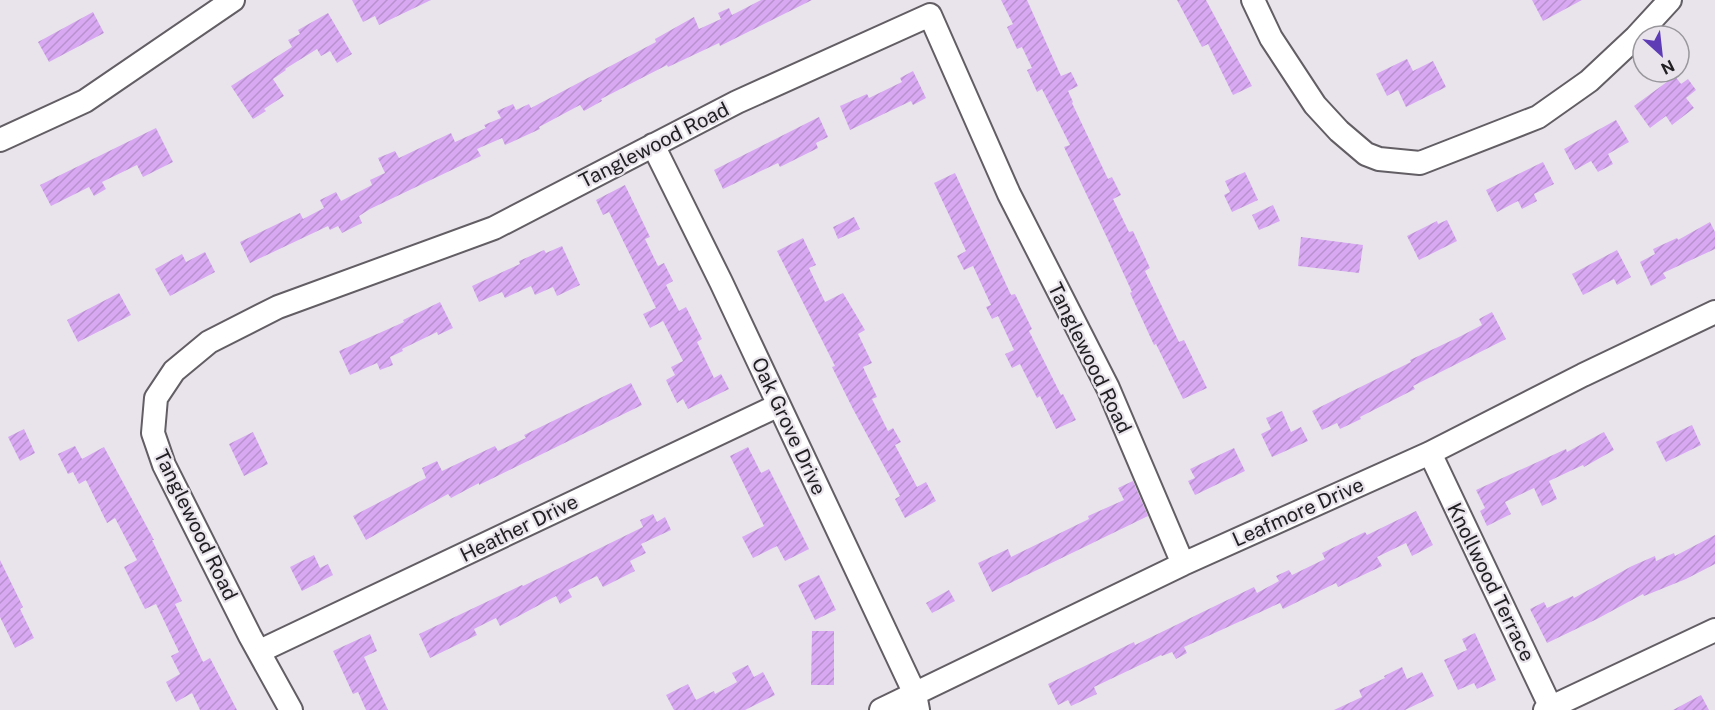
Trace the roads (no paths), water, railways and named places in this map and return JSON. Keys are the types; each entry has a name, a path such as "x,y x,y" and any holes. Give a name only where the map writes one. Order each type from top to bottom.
{"street":[{"path":"2,133 85,101 233,0"},
{"path":"1252,0 1272,38 1315,105 1339,131 1366,154 1379,159 1420,163 1538,117 1589,81 1636,37 1670,0"},
{"name":"Tanglewood Road","path":"291,710 250,636 164,465 153,432 156,398 174,371 209,342 278,307 494,228 737,102 930,15 1009,194 1108,388 1183,564"},
{"name":"Oak Grove Drive","path":"653,145 779,405 917,702"},
{"name":"Leafmore Drive","path":"881,710 917,702 1183,564 1430,453 1583,375 1715,312"},
{"name":"Heather Drive","path":"260,651 779,405"},
{"name":"Knollwood Terrace","path":"1430,453 1549,709"},
{"path":"1549,709 1715,630"}]}
